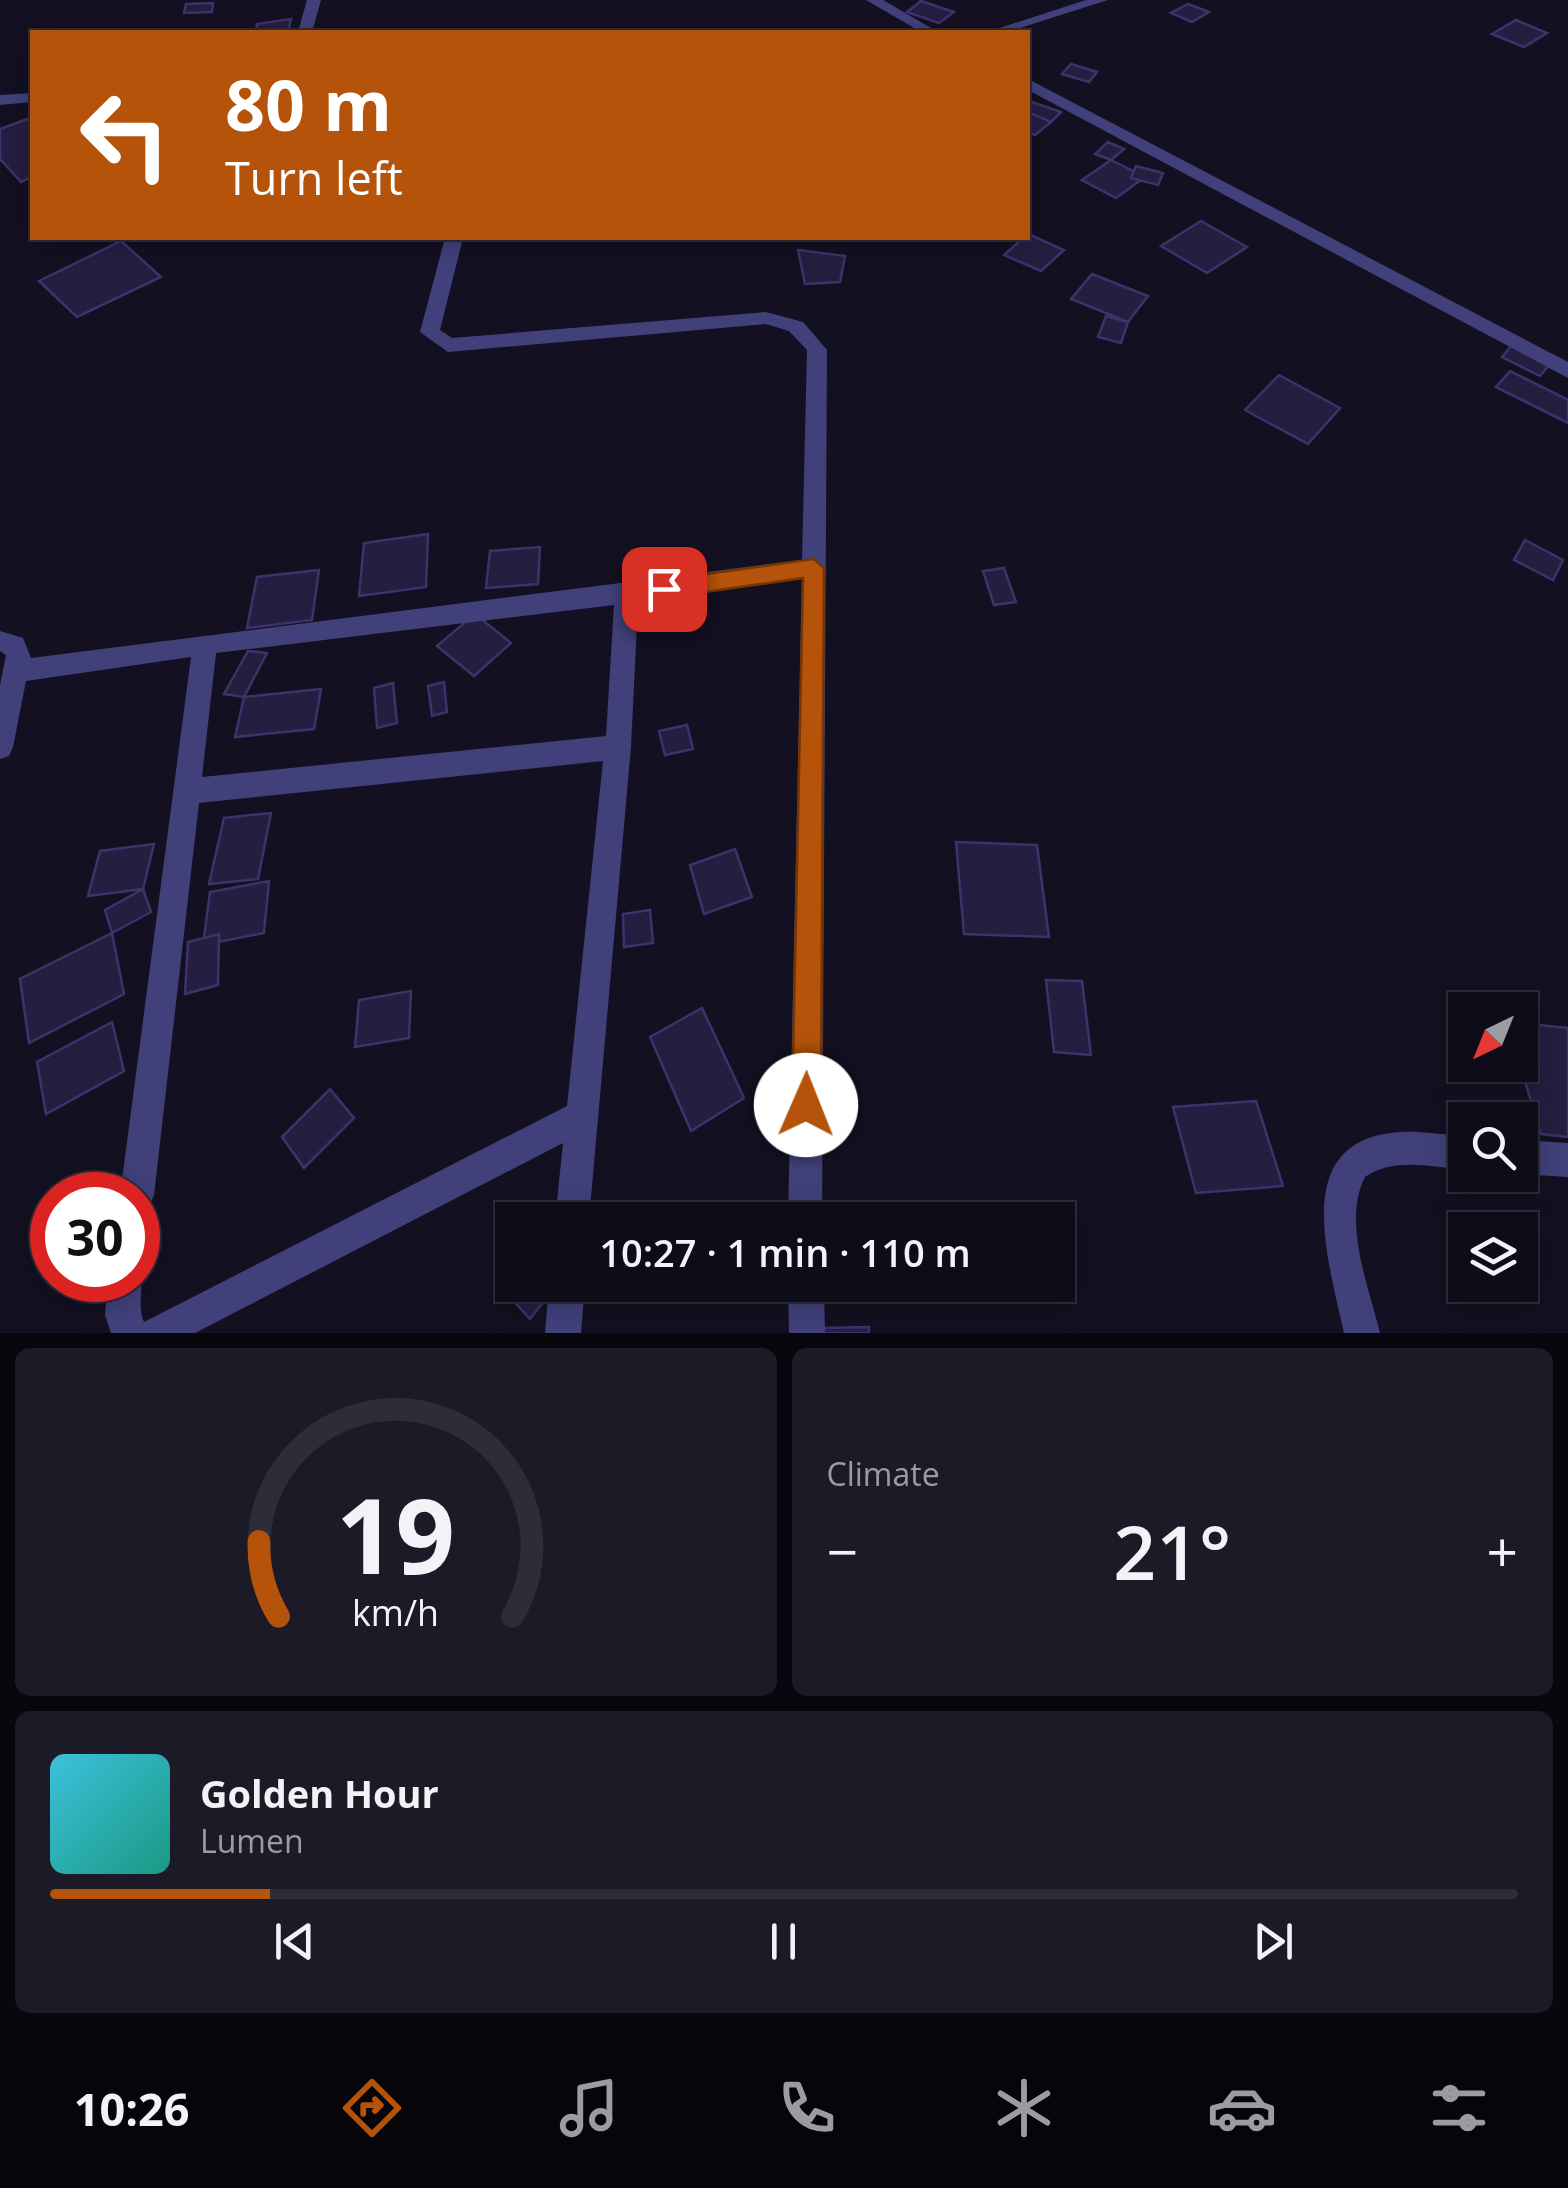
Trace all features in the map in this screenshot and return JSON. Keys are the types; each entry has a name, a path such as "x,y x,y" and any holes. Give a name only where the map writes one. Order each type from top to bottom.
{"street":[{"path":"306,30 314,0"},
{"path":"873,0 927,30"},
{"path":"1001,30 1101,0"},
{"path":"1030,85 1568,371"},
{"path":"0,100 30,98"},
{"path":"453,240 430,332 448,346 766,318 793,322 807,333 817,350 805,1202"},
{"path":"17,672 205,644 814,568"},
{"path":"573,1202 618,747 627,594"},
{"path":"0,642 14,645 20,654 0,747"},
{"path":"140,1172 190,792 205,644"},
{"path":"190,792 618,747"},
{"path":"157,1333 580,1116"},
{"path":"1362,1333 1341,1230 1342,1180 1353,1163 1372,1153 1395,1148 1448,1152"},
{"path":"1538,1158 1568,1160"},
{"path":"123,1302 125,1327 130,1333"},
{"path":"563,1333 566,1302"},
{"path":"806,1302 807,1333"}],"building":[{"path":"921,1 954,12 939,23 907,12"},
{"path":"213,3 212,12 184,13 186,4"},
{"path":"1188,4 1209,12 1192,22 1171,13"},
{"path":"291,19 288,30 256,30 257,24"},
{"path":"1516,20 1547,33 1524,47 1492,34"},
{"path":"1071,64 1097,72 1089,82 1062,74"},
{"path":"1032,102 1061,112 1051,122 1030,115"},
{"path":"1030,113 1051,122 1035,135 1030,133"},
{"path":"30,118 30,178 21,182 0,159 0,129"},
{"path":"1108,142 1124,149 1111,160 1095,154"},
{"path":"1111,160 1145,177 1116,198 1082,180"},
{"path":"1136,166 1163,173 1158,185 1131,178"},
{"path":"1201,221 1247,247 1207,273 1161,246"},
{"path":"1030,235 1064,250 1041,271 1004,255 1021,240 1030,240"},
{"path":"121,241 161,277 77,317 39,281"},
{"path":"798,250 845,256 840,282 805,284"},
{"path":"1092,274 1148,296 1128,322 1071,299"},
{"path":"1106,316 1128,322 1121,343 1098,337"},
{"path":"1513,344 1552,362 1540,376 1502,357"},
{"path":"1510,371 1568,400 1568,423 1496,387"},
{"path":"1279,375 1340,408 1308,444 1245,410"},
{"path":"428,534 426,587 359,596 364,543"},
{"path":"1525,540 1563,560 1553,580 1514,560"},
{"path":"540,547 538,584 486,588 490,551"},
{"path":"1004,568 1016,602 994,605 983,571"},
{"path":"319,570 312,620 247,628 257,577"},
{"path":"475,614 511,643 474,676 437,646"},
{"path":"248,651 267,653 244,697 224,694"},
{"path":"444,682 447,712 432,716 428,686"},
{"path":"393,683 397,723 377,728 374,688"},
{"path":"321,689 314,729 235,737 244,697"},
{"path":"687,725 693,749 665,755 659,731"},
{"path":"271,813 258,879 209,884 224,818"},
{"path":"956,842 1037,845 1049,937 964,934"},
{"path":"154,844 143,889 88,896 100,851"},
{"path":"735,849 752,897 704,914 690,865"},
{"path":"269,881 264,933 203,945 210,892"},
{"path":"143,889 151,912 112,933 105,910"},
{"path":"650,910 653,943 624,947 623,914"},
{"path":"112,933 124,994 29,1043 20,979"},
{"path":"219,934 218,985 185,994 188,942"},
{"path":"1046,980 1082,981 1091,1055 1054,1052"},
{"path":"411,991 409,1038 355,1047 359,1000"},
{"path":"702,1008 744,1098 691,1131 650,1037"},
{"path":"112,1022 124,1071 46,1114 37,1062"},
{"path":"1538,1025 1568,1028 1568,1137 1541,1134 1538,1102 1531,1102 1525,1082 1538,1082"},
{"path":"330,1089 354,1118 304,1168 282,1137"},
{"path":"1256,1101 1283,1186 1196,1193 1173,1107"},
{"path":"515,1302 543,1302 530,1319"},
{"path":"869,1327 869,1333 824,1333 823,1328"}],"route":[{"path":"664,589 814,568 806,1105"}]}
